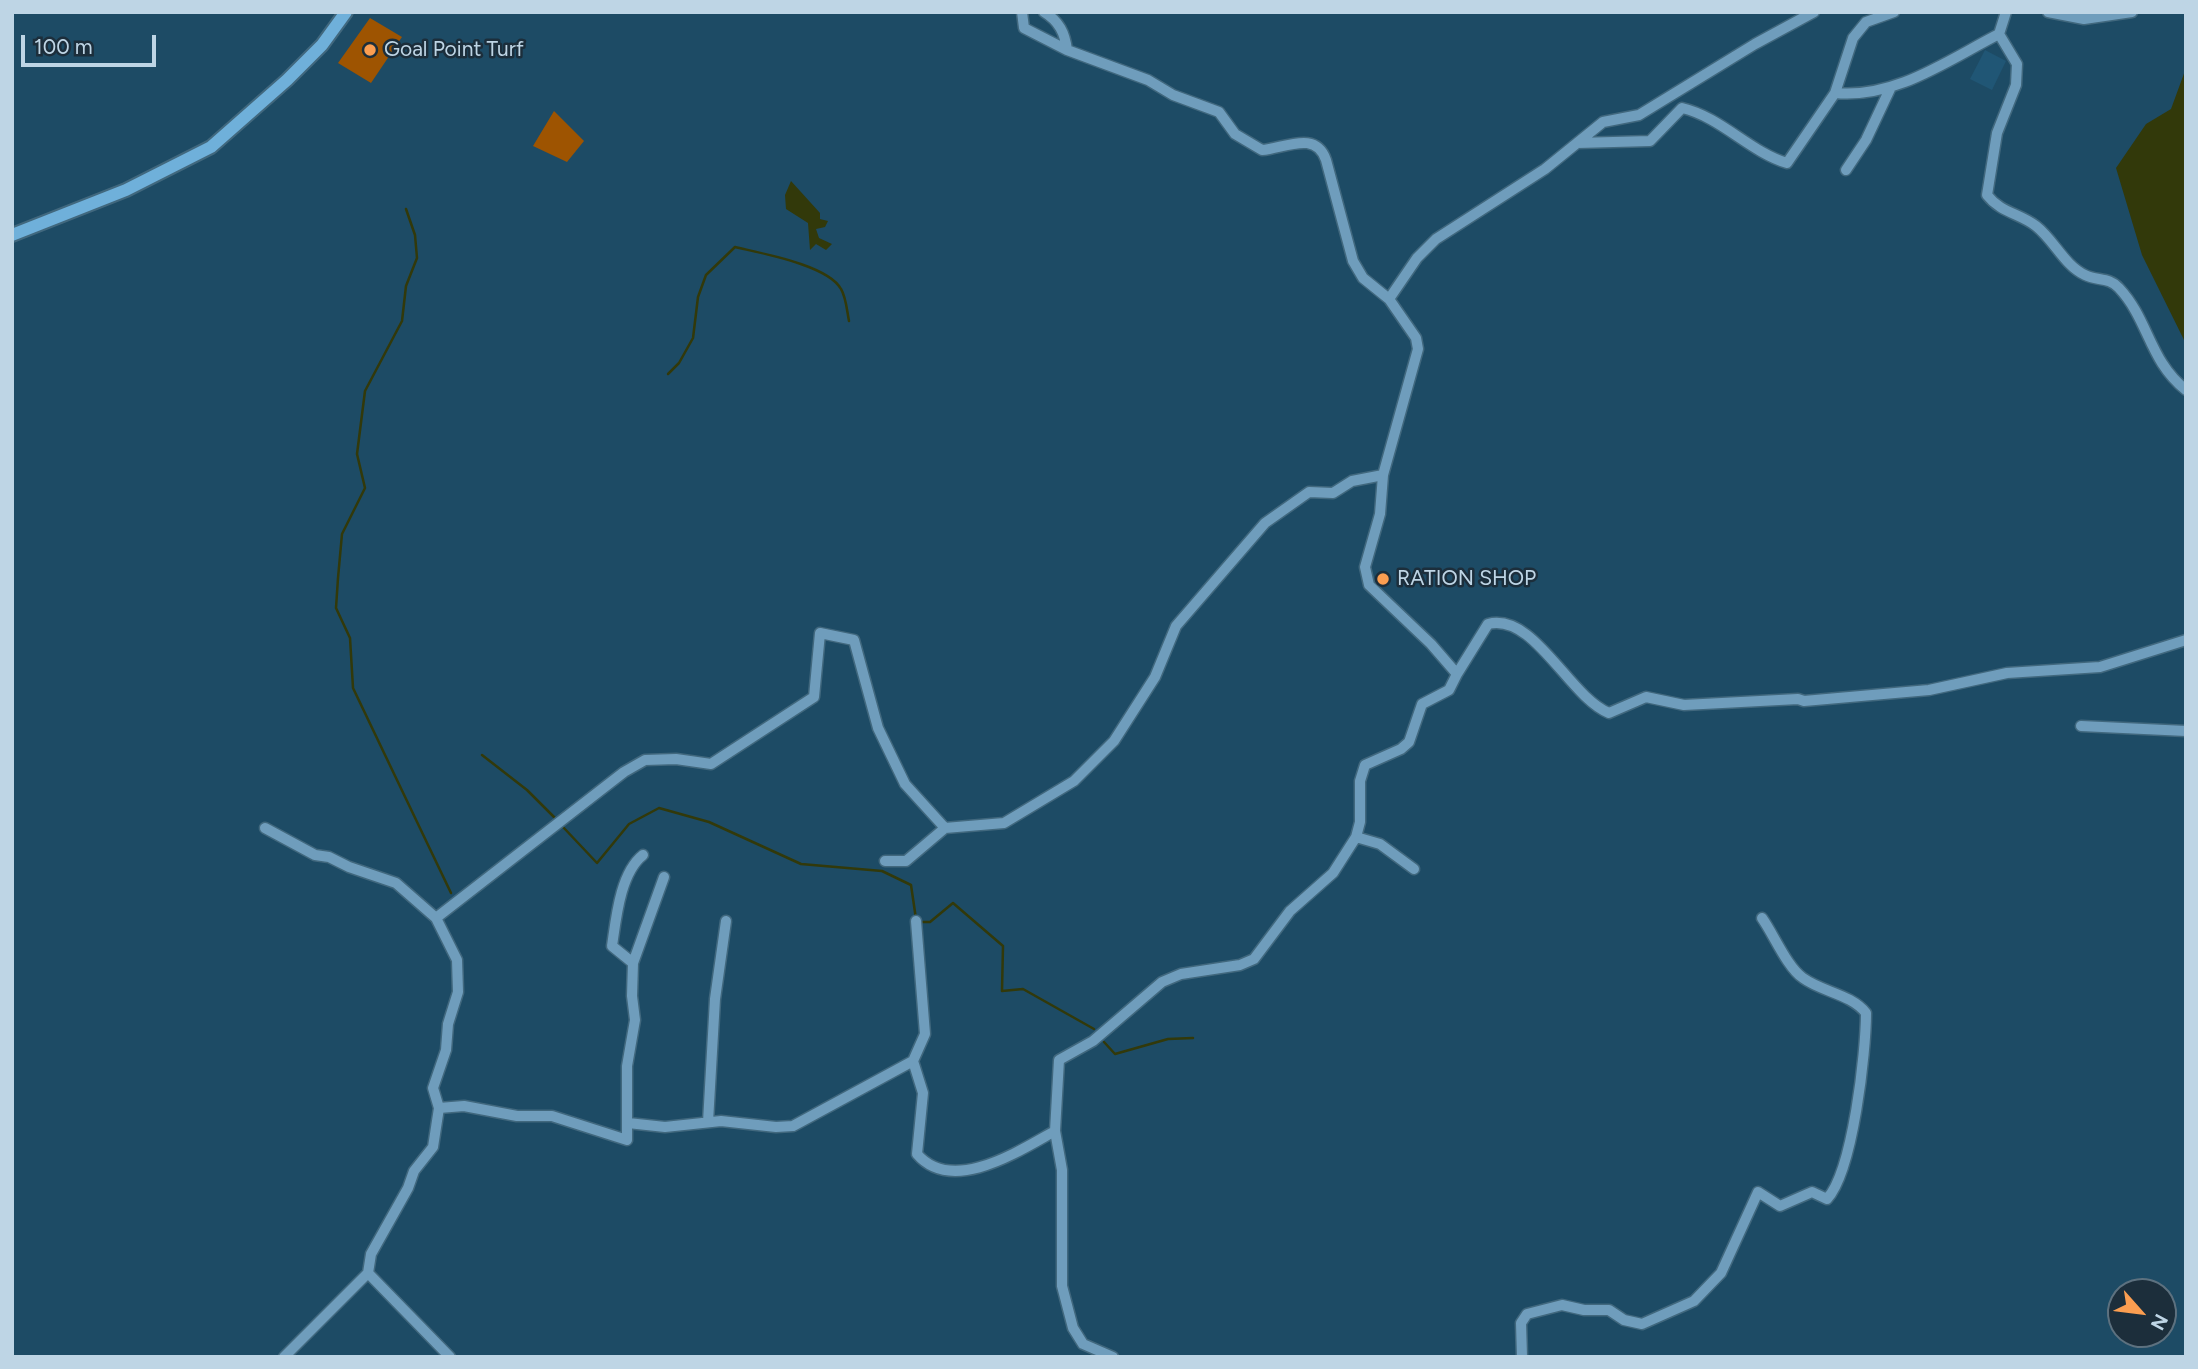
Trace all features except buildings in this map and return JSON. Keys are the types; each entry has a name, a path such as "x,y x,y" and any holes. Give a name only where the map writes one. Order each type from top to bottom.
{"main road":[{"path":"12,235 125,190 211,147 287,80 321,45 346,12"}],"street":[{"path":"1022,12 1024,28 1067,50 1148,80 1173,95 1219,112 1235,134 1262,150 1307,141 1317,145 1326,160 1353,261 1363,278 1389,299 1416,338 1418,349 1383,475 1380,514 1366,567 1369,585 1431,644 1457,674"},
{"path":"1044,12 1054,18 1065,35 1067,50"},
{"path":"1389,299 1417,258 1436,239 1494,204 1603,122 1639,115 1755,44 1814,12"},
{"path":"1577,143 1650,141 1682,108 1698,111 1759,148 1770,158 1787,163 1835,93 1853,38 1867,22 1894,12"},
{"path":"1835,93 1866,95 1890,89 1999,34 2006,12"},
{"path":"2048,12 2084,19 2132,12"},
{"path":"1999,34 2017,64 2016,85 1997,133 1987,195 2000,209 2036,226 2085,275 2107,279 2119,288 2145,329 2156,356 2174,381 2186,390"},
{"path":"1846,170 1866,140 1890,89"},
{"path":"885,861 906,862 945,828 1004,823 1074,781 1114,741 1155,677 1176,626 1265,523 1309,492 1333,494 1352,481 1383,475"},
{"path":"1113,1357 1083,1344 1073,1328 1062,1286 1062,1170 1055,1132 1059,1060 1093,1041 1162,982 1181,974 1240,965 1254,959 1290,911 1333,873 1356,837 1360,822 1360,781 1365,765 1374,758 1401,749 1409,742 1422,704 1449,690 1488,624 1499,621 1523,631 1562,673 1609,713 1646,697 1684,705 1798,699 1804,701 1929,690 2007,673 2100,667 2186,639"},
{"path":"436,918 624,772 645,760 676,759 711,764 814,698 820,633 854,640 878,728 905,784 945,828"},
{"path":"2081,726 2186,731"},
{"path":"265,828 315,855 329,857 396,883 436,918 457,960 458,992 448,1024 446,1050 433,1088 439,1108 433,1147 414,1171 408,1188 371,1254 369,1273 284,1357"},
{"path":"1356,837 1380,844 1414,869"},
{"path":"633,964 612,946 617,910 634,862 643,855"},
{"path":"439,1108 464,1107 517,1116 552,1116 627,1140 627,1066 635,1020 632,996 633,964 664,877"},
{"path":"1522,1357 1521,1323 1527,1314 1562,1305 1584,1310 1609,1310 1624,1320 1642,1324 1678,1310 1694,1301 1721,1273 1758,1192 1780,1206 1812,1192 1827,1199 1835,1187 1847,1156 1863,1060 1866,1013 1856,1003 1817,987 1793,970 1762,918"},
{"path":"708,1122 715,999 726,921"},
{"path":"628,1123 665,1127 708,1122 793,1126 913,1061 925,1034 916,922"},
{"path":"913,1061 923,1093 917,1154 925,1164 939,1170 973,1170 1009,1157 1055,1132"},
{"path":"369,1273 450,1357"}],"shaded area":[{"name":"Goal Point Turf","path":"370,18 402,37 371,83 338,63"},
{"path":"1985,50 2006,61 1992,90 1970,79"},
{"path":"2186,68 2186,344 2142,255 2116,168 2146,124 2171,109"},
{"path":"554,111 584,141 567,162 533,146"},
{"path":"791,181 820,213 820,219 828,221 825,227 816,229 819,238 832,244 826,250 816,244 810,250 808,223 786,209 785,195"}],"waterway":[{"path":"406,209 415,235 417,258 406,286 402,321 365,391 357,454 365,488 342,534 336,608 350,638 353,688 451,893"},
{"path":"668,374 679,363 693,338 698,297 706,275 735,247 792,261 822,273 841,289 849,321"},
{"path":"482,755 527,790 556,819"},
{"path":"563,827 597,863 629,824 659,808 709,822 801,864 882,871 911,885 916,919"},
{"path":"920,922 930,922 953,903 1003,946 1002,991 1023,989 1094,1029"},
{"path":"1104,1042 1115,1054 1168,1039 1193,1038"}],"place":[{"name":"Goal Point Turf","path":"370,50"},
{"name":"RATION SHOP","path":"1383,579"}]}
